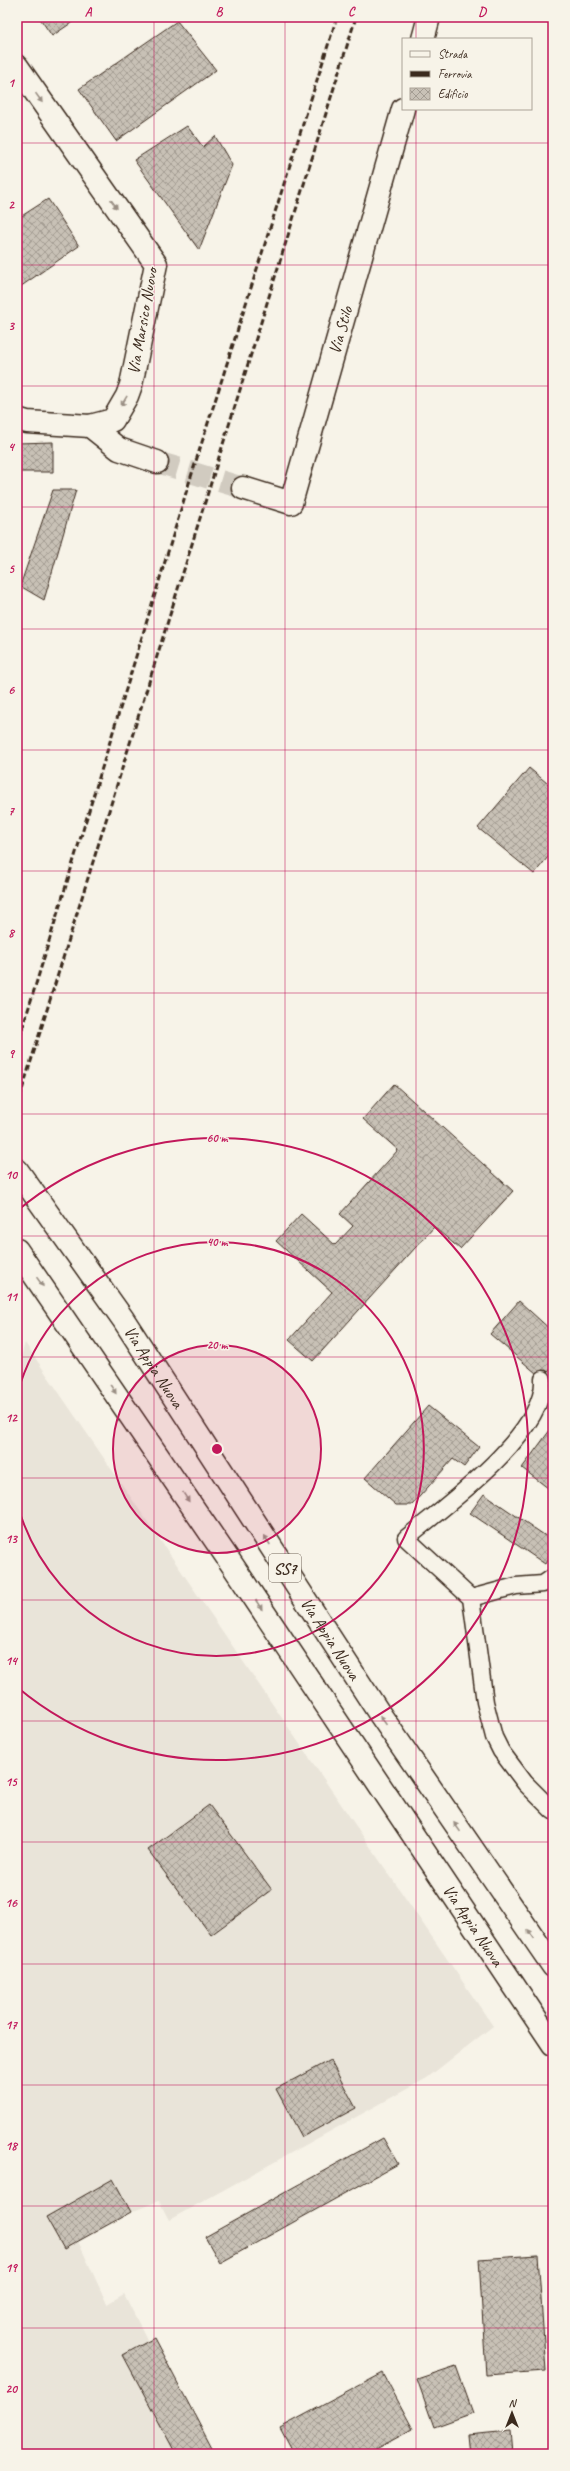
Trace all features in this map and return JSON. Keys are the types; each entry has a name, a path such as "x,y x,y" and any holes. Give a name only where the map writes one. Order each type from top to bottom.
{"main road":[{"path":"423,38 429,17"},
{"name":"Via Marsico Nuovo","path":"17,66 156,264 127,396 113,420 90,426 27,422 17,419"},
{"name":"Via Stilo","path":"243,488 291,503 403,110"},
{"path":"90,426 119,449 157,462"},
{"name":"Via Appia Nuova","path":"17,1170 123,1319 379,1713 553,1966"},
{"name":"Via Appia Nuova","path":"17,1250 233,1566 553,2044"}],"lane":[{"path":"543,1379 544,1388 536,1409 519,1433 478,1479 406,1538 471,1598 485,1702 494,1737 501,1751 525,1783 553,1811"},
{"path":"471,1598 516,1586 543,1584 553,1578"}],"shaded area":[{"path":"25,1343 493,2026 427,2078 169,2220 159,2201 131,2212 78,2241 107,2304 124,2294 205,2454 17,2454 17,1370"}],"building":[{"path":"39,17 80,17 52,36"},
{"path":"177,21 216,70 116,141 79,89"},
{"path":"187,126 203,147 215,136 232,165 199,250 134,160"},
{"path":"48,199 79,246 17,289 17,219"},
{"path":"53,442 53,472 17,472 17,443"},
{"path":"53,490 76,490 44,600 20,586"},
{"path":"529,768 553,788 553,851 534,874 478,828"},
{"path":"394,1084 513,1191 460,1249 434,1227 313,1361 289,1340 332,1292 276,1241 301,1214 335,1245 353,1226 340,1214 398,1150 363,1119"},
{"path":"519,1301 553,1332 553,1366 543,1379 490,1334"},
{"path":"428,1406 479,1447 464,1467 453,1459 412,1505 396,1505 365,1478"},
{"path":"553,1426 553,1492 522,1468"},
{"path":"484,1494 553,1541 553,1552 545,1564 470,1513"},
{"path":"209,1805 272,1890 211,1935 148,1850"},
{"path":"330,2060 356,2108 302,2137 276,2089"},
{"path":"383,2138 398,2164 220,2263 205,2237"},
{"path":"113,2179 131,2212 64,2249 46,2217"},
{"path":"538,2255 546,2371 486,2375 479,2259"},
{"path":"154,2338 215,2454 176,2454 123,2355"},
{"path":"456,2366 473,2413 434,2427 417,2379"},
{"path":"383,2373 413,2429 367,2454 294,2454 280,2428"},
{"path":"510,2431 512,2454 469,2454 467,2435"}],"tunnel":[{"path":"157,462 243,488"}],"railway":[{"path":"17,1046 189,483 337,17"},
{"path":"17,1106 356,17"}]}
